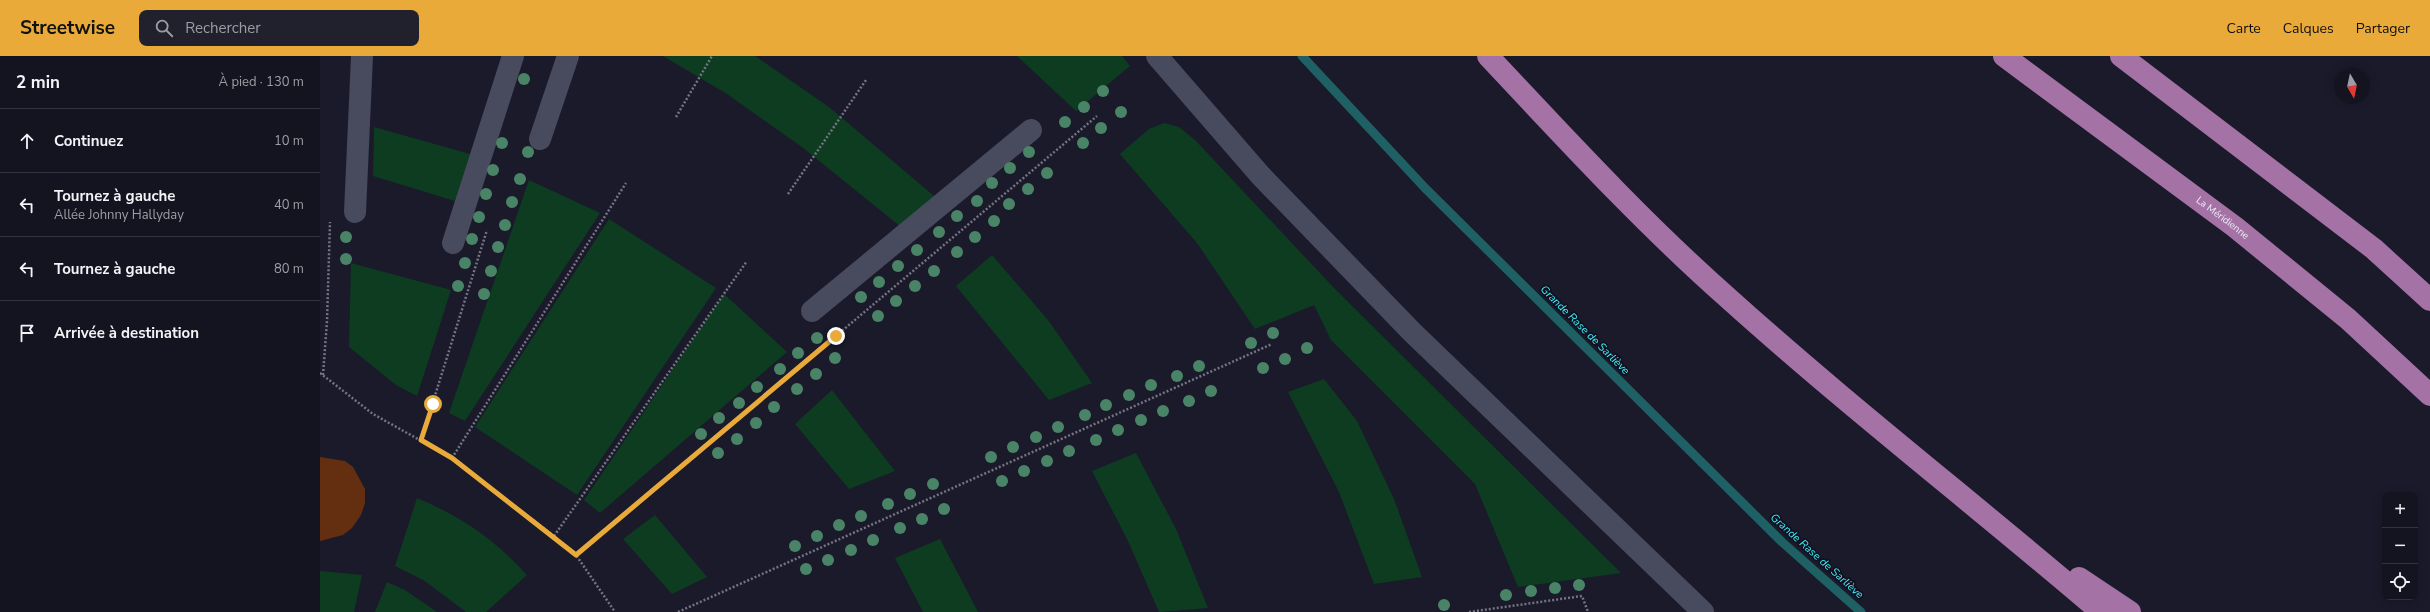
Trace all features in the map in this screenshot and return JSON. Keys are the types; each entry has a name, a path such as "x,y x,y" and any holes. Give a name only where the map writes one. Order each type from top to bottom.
{"highway":[{"path":"1488,56 1610,185 1726,297 1835,392 1994,520 2101,612"},
{"name":"La Méridienne","path":"2004,56 2235,227 2348,318 2430,395"},
{"path":"2121,56 2374,249 2430,300"},
{"path":"1994,520 2130,612"}],"street":[{"path":"355,212 362,56"},
{"path":"453,243 513,56"},
{"path":"540,139 568,56"},
{"path":"1157,56 1261,176 1412,332 1703,612"},
{"path":"812,311 1031,130"}],"path":[{"path":"676,117 712,56"},
{"path":"788,194 866,80"},
{"path":"576,555 1097,116"},
{"path":"452,458 626,183"},
{"path":"421,440 489,226"},
{"path":"554,536 747,261"},
{"path":"678,612 1272,344"},
{"path":"320,373 373,414 452,458 554,536 576,555 615,612"},
{"path":"1469,612 1582,596 1588,612"}],"green space":[{"path":"663,56 755,56 829,107 934,196 901,227 802,147 727,94"},
{"path":"1017,56 1122,56 1130,66 1076,111"},
{"path":"1164,123 1179,127 1196,141 1334,288 1621,573 1518,587 1475,484 1331,340 1314,305 1255,329 1197,243 1120,154 1149,129"},
{"path":"374,127 470,154 455,201 373,176"},
{"path":"529,180 600,213 465,421 449,413"},
{"path":"609,219 716,288 577,495 475,427"},
{"path":"992,255 1048,320 1092,383 1049,400 956,286"},
{"path":"351,263 451,290 417,396 396,385 349,347"},
{"path":"724,294 787,352 600,513 584,500"},
{"path":"1324,379 1357,421 1394,499 1422,577 1374,584 1339,492 1288,392"},
{"path":"832,390 895,471 849,489 795,424"},
{"path":"1136,453 1176,529 1208,608 1159,612 1128,541 1092,471"},
{"path":"417,498 449,513 476,530 502,550 527,575 486,612 466,612 425,581 395,566"},
{"path":"655,515 707,577 672,594 623,539"},
{"path":"940,539 978,612 923,612 895,558"},
{"path":"320,571 362,575 354,612 320,612"},
{"path":"387,582 405,590 437,612 375,612"}],"building":[{"path":"320,457 345,461 353,467 365,489 365,503 361,515 352,528 343,535 320,541"}],"waterway":[{"name":"Grande Rase de Sarliève","path":"1302,56 1425,188 1782,542 1861,612"}],"route":[{"path":"433,404 421,440 452,458 554,536 576,555 610,524 836,336"}]}
